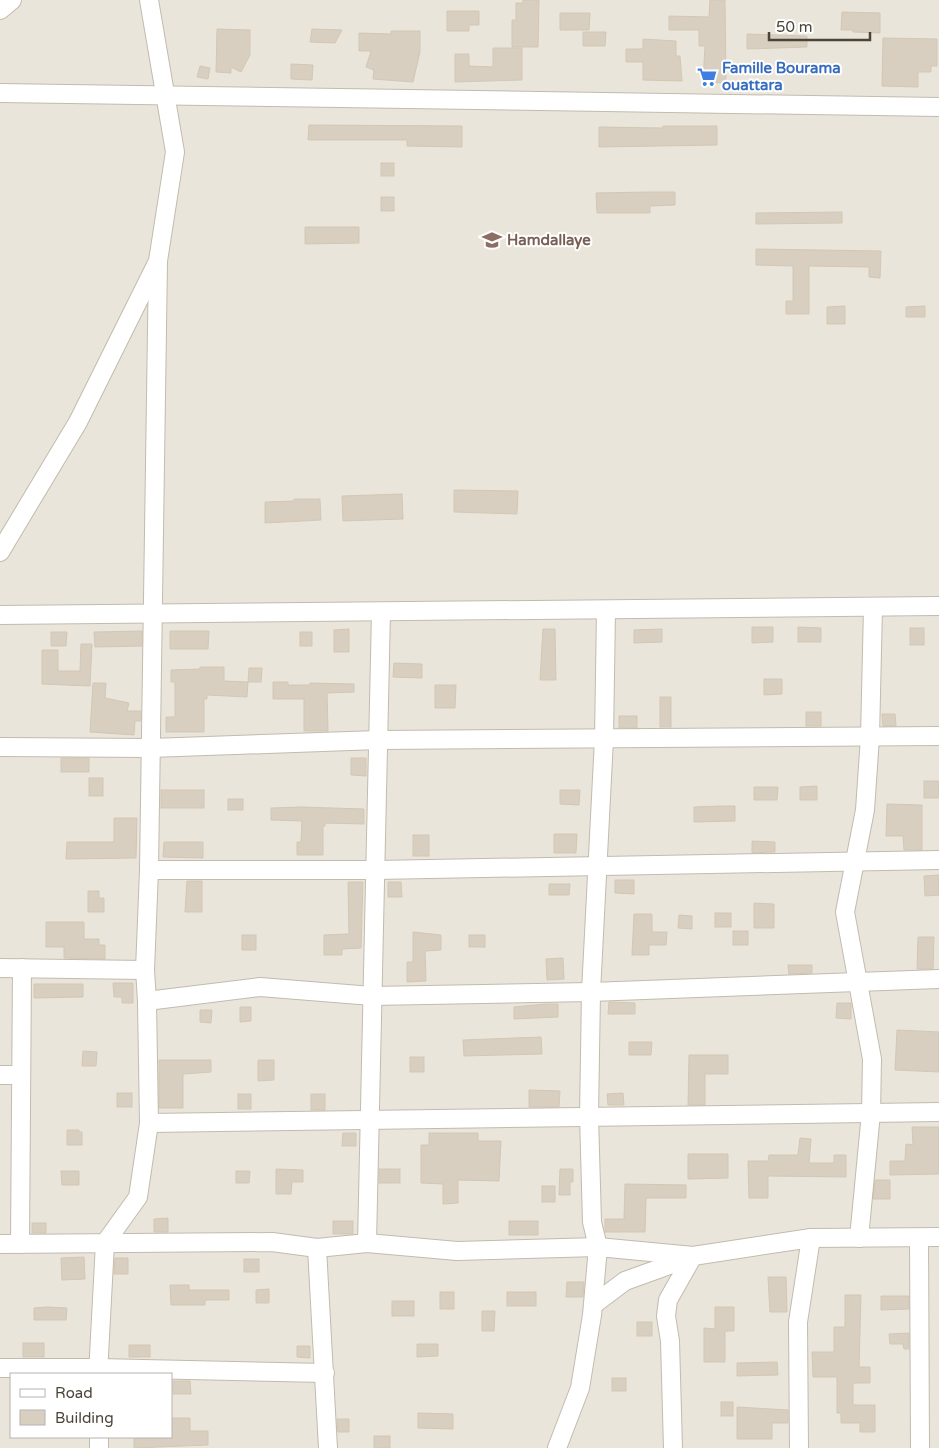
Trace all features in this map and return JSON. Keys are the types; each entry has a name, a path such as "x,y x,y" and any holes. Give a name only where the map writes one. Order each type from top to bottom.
{"street":[{"path":"0,10 12,0"},
{"path":"98,1371 106,1243 138,1197 149,1123 145,970 154,612 158,261 175,152 152,4"},
{"path":"0,93 939,106"},
{"path":"0,552 78,422 158,261"},
{"path":"0,615 154,612 381,612 939,606"},
{"path":"859,1238 871,1113 872,1059 845,912 865,810 870,737 873,607"},
{"path":"557,1448 580,1388 593,1305 598,1247 592,1222 589,1116 591,992 604,738 606,610"},
{"path":"367,1243 372,1120 372,996 381,612"},
{"path":"0,747 151,748 378,740 939,736"},
{"path":"149,870 376,870 939,860"},
{"path":"0,968 145,970"},
{"path":"20,1244 22,968"},
{"path":"147,1001 260,987 372,996 591,992 939,979"},
{"path":"0,1075 21,1075"},
{"path":"149,1123 939,1112"},
{"path":"593,1305 625,1281 693,1256 811,1238 939,1237"},
{"path":"799,1448 798,1322 811,1238"},
{"path":"919,1238 920,1448"},
{"path":"0,1244 272,1242 317,1248 367,1243 457,1251 598,1247 693,1256"},
{"path":"317,1248 328,1448"},
{"path":"673,1448 670,1341 666,1316 668,1300 693,1256"},
{"path":"0,1368 325,1374"}],"shaded area":[{"path":"0,0 939,0 939,1448 0,1448"}],"building":[{"path":"523,0 539,0 538,47 512,47 512,20 516,20 516,3 523,3"},
{"path":"710,0 725,0 726,83 703,82 705,46 699,46 699,30 669,30 669,16 709,17"},
{"path":"447,11 479,11 479,25 469,25 469,31 447,31"},
{"path":"842,12 880,13 880,33 841,30"},
{"path":"560,13 590,13 589,30 560,30"},
{"path":"217,29 250,30 250,55 241,72 231,67 231,73 216,72"},
{"path":"312,29 342,30 335,43 310,42"},
{"path":"391,31 420,31 420,52 413,82 373,79 374,70 366,67 371,51 359,51 359,33 391,34"},
{"path":"583,32 606,32 605,46 583,46"},
{"path":"747,34 807,36 807,47 747,49"},
{"path":"883,38 937,39 937,66 931,66 931,72 918,72 918,87 882,86"},
{"path":"643,39 676,41 676,56 680,56 682,81 643,80 643,62 626,62 626,49 643,49"},
{"path":"493,48 522,48 522,80 455,82 455,54 469,54 469,66 493,67"},
{"path":"291,64 313,65 312,80 291,79"},
{"path":"200,66 210,68 208,79 197,77"},
{"path":"309,125 462,126 462,147 407,146 407,140 308,140"},
{"path":"663,126 717,126 717,145 599,147 599,127 663,128"},
{"path":"381,163 394,163 394,176 381,176"},
{"path":"675,192 675,205 650,206 650,213 597,213 596,193"},
{"path":"381,197 394,197 394,211 381,211"},
{"path":"842,212 842,223 756,224 756,213"},
{"path":"305,227 359,227 359,243 305,244"},
{"path":"756,249 881,251 880,278 869,277 869,267 809,266 809,314 786,314 786,301 793,301 793,266 756,265"},
{"path":"845,306 845,324 827,324 827,307"},
{"path":"925,306 925,317 906,317 906,307"},
{"path":"454,490 518,491 517,514 454,512"},
{"path":"402,494 403,519 343,521 342,496"},
{"path":"294,499 320,499 321,520 265,523 265,502 294,501"},
{"path":"752,627 773,627 773,642 752,643"},
{"path":"798,627 821,628 821,642 798,642"},
{"path":"910,628 924,628 924,645 910,645"},
{"path":"349,629 349,652 334,652 334,630"},
{"path":"543,629 555,629 556,680 540,680"},
{"path":"662,629 662,642 634,643 634,630"},
{"path":"142,631 142,646 95,647 94,632"},
{"path":"170,631 209,631 208,649 170,649"},
{"path":"51,632 67,632 66,646 51,646"},
{"path":"300,632 312,632 312,646 300,646"},
{"path":"81,644 92,644 90,686 42,684 42,650 58,650 58,671 80,671"},
{"path":"394,663 422,664 422,678 393,677"},
{"path":"200,667 224,667 224,681 248,682 247,697 207,695 207,699 204,699 204,732 166,732 166,717 175,717 175,682 171,682 171,670 200,669"},
{"path":"249,668 262,668 261,682 248,682"},
{"path":"764,679 782,679 782,694 764,695"},
{"path":"273,682 288,682 288,685 310,685 310,683 354,684 354,692 327,693 328,731 304,731 304,699 273,699"},
{"path":"93,683 106,683 105,698 129,703 127,711 141,711 141,721 135,721 134,735 90,732"},
{"path":"435,685 456,685 455,708 435,708"},
{"path":"660,697 671,697 671,727 660,727"},
{"path":"806,712 821,712 821,726 806,726"},
{"path":"882,714 895,714 896,726 883,726"},
{"path":"619,716 637,716 637,728 619,728"},
{"path":"61,758 89,758 89,772 61,772"},
{"path":"351,758 366,758 366,776 351,775"},
{"path":"89,778 103,778 103,796 89,796"},
{"path":"924,781 939,781 939,798 924,798"},
{"path":"817,786 817,800 800,800 800,787"},
{"path":"754,787 778,787 777,800 754,800"},
{"path":"161,790 204,790 204,808 161,808"},
{"path":"560,790 580,790 579,805 560,804"},
{"path":"228,799 243,799 243,810 228,810"},
{"path":"887,804 922,805 922,850 904,850 903,836 886,836"},
{"path":"735,806 735,821 694,822 694,807"},
{"path":"271,808 364,809 364,824 325,823 325,826 323,826 323,855 297,855 297,842 301,842 302,821 271,820"},
{"path":"114,818 137,818 136,858 66,859 67,842 114,842"},
{"path":"554,834 577,834 576,853 554,853"},
{"path":"413,835 429,835 429,856 413,856"},
{"path":"752,841 775,842 775,852 752,853"},
{"path":"164,842 203,842 203,858 163,857"},
{"path":"939,875 939,895 925,896 924,876"},
{"path":"615,880 634,880 634,894 615,893"},
{"path":"187,881 202,881 202,912 185,912"},
{"path":"348,882 363,882 361,948 342,949 342,955 324,955 324,935 349,934"},
{"path":"388,882 401,882 402,897 388,897"},
{"path":"549,884 570,884 569,895 549,895"},
{"path":"88,891 99,891 99,898 104,898 104,912 88,912"},
{"path":"754,903 774,904 774,928 754,928"},
{"path":"715,913 731,913 731,927 715,927"},
{"path":"634,914 652,914 652,932 667,932 666,945 649,945 649,955 632,955"},
{"path":"679,915 692,916 692,929 678,928"},
{"path":"46,922 84,922 84,939 99,939 99,945 105,945 105,959 64,958 64,947 46,947"},
{"path":"733,931 748,931 748,945 733,945"},
{"path":"413,932 441,935 441,950 425,951 426,981 407,982 407,962 413,962"},
{"path":"242,935 256,935 256,950 242,950"},
{"path":"469,935 485,935 485,947 469,947"},
{"path":"918,937 934,937 933,969 917,969"},
{"path":"563,958 564,979 547,980 546,959"},
{"path":"788,965 812,965 812,973 789,974"},
{"path":"113,983 133,983 133,1003 122,1003 122,997 114,997"},
{"path":"34,984 83,984 83,997 34,998"},
{"path":"609,1002 635,1003 635,1014 608,1014"},
{"path":"837,1003 851,1003 851,1019 836,1018"},
{"path":"558,1004 558,1017 514,1019 514,1007"},
{"path":"240,1007 251,1007 251,1021 240,1022"},
{"path":"200,1010 212,1010 211,1023 200,1022"},
{"path":"897,1030 939,1032 939,1072 895,1070"},
{"path":"541,1037 542,1054 464,1056 463,1040"},
{"path":"629,1042 652,1042 651,1055 629,1055"},
{"path":"83,1051 97,1052 96,1066 82,1066"},
{"path":"689,1055 728,1055 728,1074 705,1074 705,1105 688,1105"},
{"path":"410,1057 424,1057 424,1072 410,1072"},
{"path":"159,1060 211,1060 211,1072 183,1074 183,1108 159,1108"},
{"path":"258,1060 274,1060 274,1080 258,1081"},
{"path":"529,1090 560,1091 559,1107 529,1107"},
{"path":"117,1093 132,1093 132,1107 117,1107"},
{"path":"623,1093 624,1105 608,1105 607,1094"},
{"path":"238,1094 251,1094 251,1109 238,1109"},
{"path":"311,1094 325,1094 325,1110 311,1110"},
{"path":"912,1127 939,1127 939,1174 890,1175 890,1161 905,1161 906,1144 913,1145"},
{"path":"67,1130 79,1130 79,1132 82,1132 82,1145 67,1145"},
{"path":"343,1133 356,1133 356,1146 342,1146"},
{"path":"429,1133 478,1133 478,1141 501,1141 499,1181 458,1180 458,1203 443,1204 443,1184 421,1183 421,1145 429,1145"},
{"path":"800,1138 811,1139 809,1163 834,1163 834,1155 846,1155 846,1177 768,1176 768,1198 749,1198 748,1161 768,1161 769,1155 798,1155"},
{"path":"688,1154 728,1154 728,1178 688,1179"},
{"path":"276,1169 303,1170 303,1182 292,1182 291,1194 276,1194"},
{"path":"379,1169 400,1169 400,1183 379,1183"},
{"path":"560,1169 573,1169 570,1195 559,1195"},
{"path":"61,1171 79,1171 79,1185 62,1185"},
{"path":"236,1171 250,1171 249,1183 236,1183"},
{"path":"875,1180 890,1180 890,1199 873,1199"},
{"path":"625,1184 686,1185 686,1198 646,1198 645,1232 605,1232 605,1219 624,1219"},
{"path":"542,1186 555,1186 555,1202 542,1202"},
{"path":"168,1218 168,1232 154,1232 154,1219"},
{"path":"333,1221 353,1221 353,1234 333,1234"},
{"path":"509,1221 538,1221 538,1235 509,1235"},
{"path":"32,1223 46,1223 46,1233 32,1233"},
{"path":"84,1257 85,1279 62,1280 61,1258"},
{"path":"115,1258 128,1258 128,1274 114,1274"},
{"path":"244,1259 259,1259 259,1272 244,1272"},
{"path":"768,1277 786,1277 787,1312 770,1312"},
{"path":"567,1282 584,1282 583,1297 566,1297"},
{"path":"170,1285 189,1285 189,1290 229,1290 229,1300 205,1300 205,1305 171,1305"},
{"path":"269,1289 269,1303 256,1303 256,1290"},
{"path":"440,1292 454,1292 454,1309 440,1309"},
{"path":"507,1292 536,1292 536,1306 507,1306"},
{"path":"845,1295 861,1295 859,1367 870,1367 870,1383 853,1383 853,1405 875,1405 875,1432 860,1432 860,1423 841,1423 841,1413 837,1413 837,1377 813,1377 812,1352 834,1352 834,1327 845,1327"},
{"path":"881,1296 909,1296 909,1309 881,1310"},
{"path":"392,1301 414,1301 414,1316 392,1316"},
{"path":"715,1307 734,1307 734,1331 725,1331 725,1362 704,1362 704,1328 715,1329"},
{"path":"34,1308 67,1308 66,1320 34,1320"},
{"path":"482,1311 495,1311 494,1331 482,1331"},
{"path":"637,1322 652,1322 652,1336 637,1336"},
{"path":"909,1333 909,1349 904,1349 903,1344 890,1344 889,1334"},
{"path":"23,1343 44,1343 44,1357 23,1357"},
{"path":"417,1344 438,1344 438,1356 417,1357"},
{"path":"129,1345 150,1345 150,1357 129,1357"},
{"path":"297,1346 310,1346 310,1358 297,1357"},
{"path":"777,1362 778,1375 737,1376 737,1363"},
{"path":"612,1378 626,1378 626,1391 612,1391"},
{"path":"173,1381 190,1381 191,1394 173,1394"},
{"path":"721,1402 733,1402 733,1416 721,1416"},
{"path":"737,1407 788,1410 788,1423 772,1423 772,1439 737,1439"},
{"path":"418,1413 453,1414 453,1429 418,1428"},
{"path":"172,1418 190,1418 190,1431 208,1431 208,1445 134,1448 134,1438 172,1438"},
{"path":"337,1419 349,1419 349,1432 338,1432"},
{"path":"374,1436 390,1436 390,1448 374,1448"}],"place":[{"name":"Famille Bourama ouattara","path":"707,77"},
{"name":"Hamdallaye","path":"492,240"}]}
